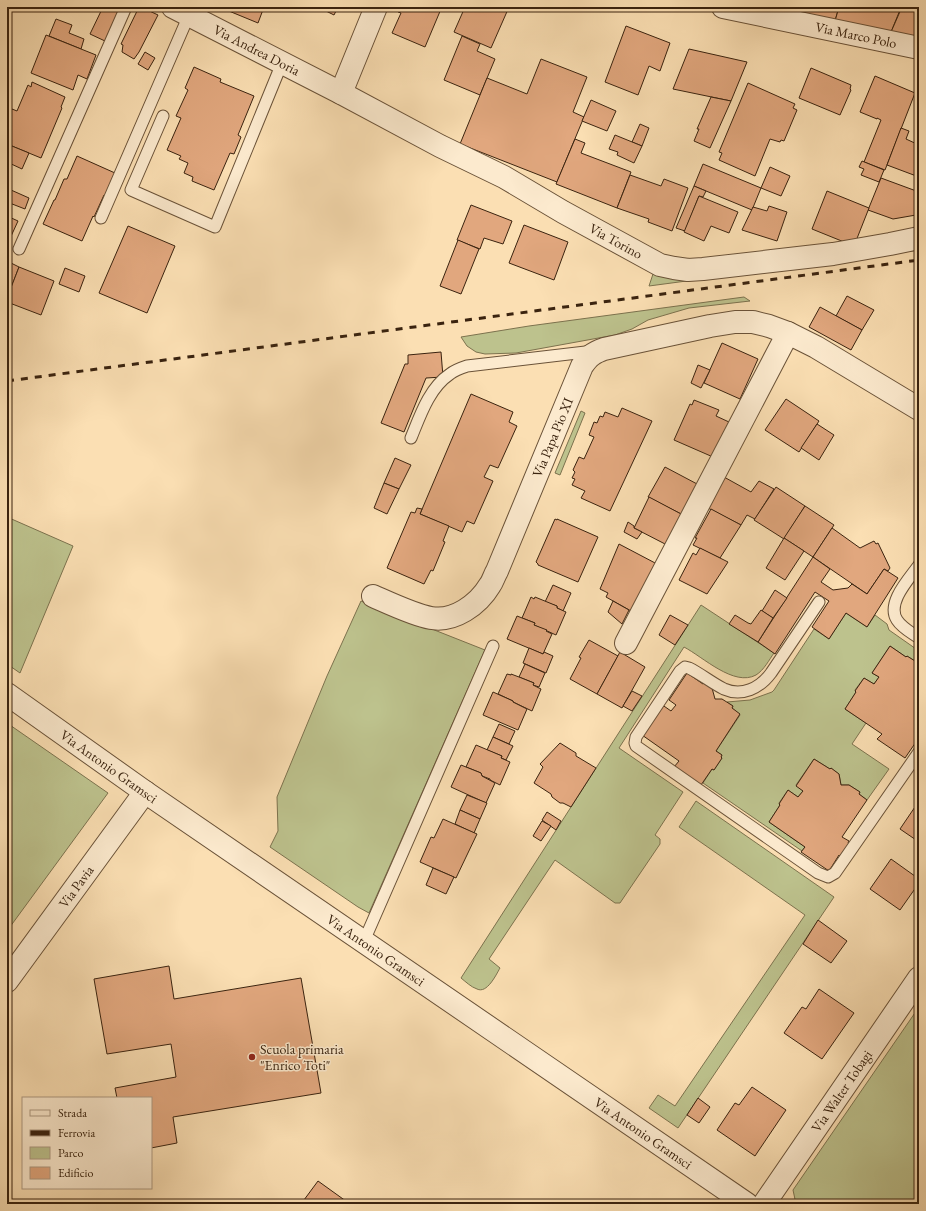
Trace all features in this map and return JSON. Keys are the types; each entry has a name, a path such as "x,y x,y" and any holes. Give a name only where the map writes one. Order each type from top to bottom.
{"street":[{"path":"341,94 376,7"},
{"name":"Via Marco Polo","path":"723,7 919,48"},
{"name":"Via Andrea Doria","path":"181,11 341,94"},
{"name":"Via Torino","path":"341,94 440,146 504,177 563,212 660,265 688,270 703,269 769,262 883,246 919,238"},
{"name":"Via Papa Pio XI","path":"373,596 419,615 440,619 453,616 467,609 482,596 490,586 497,571 582,366 594,353 604,349 710,326 735,322 753,322 788,333 822,351 919,408"},
{"path":"626,643 788,333"},
{"name":"Via Antonio Gramsci","path":"7,694 145,792 747,1204"},
{"name":"Via Pavia","path":"7,981 145,792"},
{"name":"Via Walter Tobagi","path":"764,1204 919,978"}],"lane":[{"path":"19,249 126,7"},
{"path":"102,218 181,11"},
{"path":"163,116 131,190 215,227 282,63"},
{"path":"411,438 426,404 439,383 449,374 457,370 467,366 604,349"},
{"path":"919,565 898,596 894,607 894,614 897,620 919,638"},
{"path":"819,602 771,673 761,684 756,687 743,691 731,691 719,686 689,668 685,667 680,670 636,736 636,746 818,873 828,877 835,873 919,752"},
{"path":"364,941 493,646"}],"green space":[{"path":"919,245 919,250 649,286 653,274 671,277"},
{"path":"744,297 750,301 689,308 648,320 632,329 615,335 516,353 485,354 476,352 467,346 461,337 529,326"},
{"path":"581,411 585,413 560,475 555,473"},
{"path":"7,517 73,546 20,673 7,664"},
{"path":"361,601 485,650 369,913 270,847 278,831 277,797 327,676"},
{"path":"701,605 774,653 759,673 747,678 729,674 684,647 619,748 683,792 655,835 660,839 660,844 620,903 615,903 555,860 489,959 500,968 494,979 484,989 481,990 473,987 461,978"},
{"path":"846,613 867,627 875,615 887,624 889,630 919,651 919,672 915,661 907,656 906,657 890,646 872,673 879,677 874,684 864,678 855,690 856,692 845,709 866,723 852,744 889,769 867,800 859,794 860,792 849,785 841,785 839,774 814,759 796,785 803,791 798,797 788,790 779,803 780,805 769,822 805,847 802,851 703,783 712,769 714,770 722,758 722,755 716,751 740,715 732,708 733,706 727,702 750,700 772,692 814,629 829,639"},
{"path":"7,723 108,793 7,931"},
{"path":"696,801 834,897 678,1128 649,1108 658,1095 675,1106 805,915 679,827"},
{"path":"919,1007 919,1204 796,1204 793,1190"}],"building":[{"path":"103,7 120,7 105,41 90,34"},
{"path":"139,7 158,15 134,59 122,52 123,45 121,44"},
{"path":"225,7 264,7 258,23 224,9"},
{"path":"318,7 338,7 334,15"},
{"path":"401,7 438,7 441,9 425,47 392,33 401,13 398,12"},
{"path":"465,7 509,7 491,48 454,32"},
{"path":"771,7 839,7 835,21"},
{"path":"839,7 889,7 900,10 891,32 835,21"},
{"path":"902,7 919,7 919,38 891,32"},
{"path":"56,19 72,25 69,33 84,39 81,49 49,36"},
{"path":"626,26 670,43 660,71 649,66 638,95 605,82"},
{"path":"46,35 96,55 87,79 78,75 73,90 31,73"},
{"path":"462,36 480,44 477,51 495,59 480,95 444,80"},
{"path":"689,49 747,62 731,101 673,89"},
{"path":"145,52 155,58 148,70 138,64"},
{"path":"541,59 587,77 573,112 584,117 557,182 460,144 487,78 527,94"},
{"path":"194,67 221,79 220,82 254,96 238,135 241,137 234,154 230,153 214,190 192,181 193,177 184,173 188,163 179,159 181,156 167,150 181,118 176,116 188,90 185,88"},
{"path":"811,68 851,85 851,90 840,115 799,98"},
{"path":"875,76 915,93 885,170 864,162 881,120 860,112"},
{"path":"32,82 65,97 61,107 62,108 41,158 7,144 7,121 12,109 17,111 28,85 31,87"},
{"path":"748,83 795,104 793,108 797,110 784,141 781,140 780,142 770,139 755,176 719,160 722,153 719,152"},
{"path":"711,97 731,101 710,148 694,141 699,129 697,129"},
{"path":"591,100 616,111 607,131 582,121"},
{"path":"640,124 649,128 642,146 632,142"},
{"path":"901,128 909,131 906,139 919,145 919,177 887,165"},
{"path":"615,135 642,146 634,163 617,155 618,152 609,149"},
{"path":"575,139 585,143 581,153 631,172 617,208 556,184"},
{"path":"7,144 29,153 22,169 7,162"},
{"path":"77,156 115,173 82,241 43,224 64,179 67,179"},
{"path":"862,161 884,170 879,182 861,175 864,169 859,167"},
{"path":"703,164 761,188 752,210 694,186"},
{"path":"770,167 790,176 781,196 761,188"},
{"path":"630,175 661,186 664,179 688,188 672,231 648,222 649,219 617,208"},
{"path":"881,178 919,192 919,206 916,215 893,219 868,210"},
{"path":"694,186 706,191 703,197 699,196 685,231 676,228"},
{"path":"11,190 29,198 25,209 7,202"},
{"path":"827,191 869,208 854,246 812,229"},
{"path":"699,196 738,212 729,233 711,226 704,241 684,232"},
{"path":"471,205 512,221 503,244 484,238 480,249 457,240"},
{"path":"769,206 787,212 777,241 742,230 753,207 767,211"},
{"path":"7,216 18,221 7,245"},
{"path":"524,225 568,242 554,280 509,263"},
{"path":"128,226 175,246 147,313 99,293"},
{"path":"458,240 479,249 461,294 440,286"},
{"path":"7,261 19,267 9,293 7,292"},
{"path":"19,267 54,281 41,315 7,302 7,298"},
{"path":"65,268 85,276 79,292 59,284"},
{"path":"847,296 874,310 862,330 836,316"},
{"path":"820,307 862,330 851,350 809,327"},
{"path":"722,343 758,359 740,399 704,383"},
{"path":"441,352 443,377 426,378 404,432 381,423 405,364 408,364 408,355"},
{"path":"698,365 710,370 701,388 691,383"},
{"path":"471,394 513,412 509,422 517,426 498,468 490,465 484,477 493,481 474,524 467,521 462,532 420,514"},
{"path":"786,399 819,421 799,452 765,430"},
{"path":"694,400 719,410 716,416 729,422 713,457 674,440 690,404 692,405"},
{"path":"622,408 652,421 610,511 581,498 585,491 572,485 575,479 572,478 575,472 573,470 579,457 584,459 594,437 589,435 594,422 597,423 600,416 603,417 605,412 618,417"},
{"path":"817,424 834,435 819,460 801,448"},
{"path":"395,458 411,465 399,489 384,483"},
{"path":"665,467 699,485 683,515 648,497"},
{"path":"724,477 751,492 759,481 774,489 755,519 747,515 741,525 708,508"},
{"path":"384,483 399,489 387,514 374,508"},
{"path":"776,487 805,506 784,539 754,520"},
{"path":"649,497 683,515 667,545 634,528"},
{"path":"805,506 834,525 813,557 784,538"},
{"path":"417,508 422,509 420,514 449,526 443,541 445,542 433,571 431,570 424,584 387,568 411,512 415,513"},
{"path":"711,509 741,525 720,558 693,545 697,538 695,538"},
{"path":"555,519 598,537 578,582 538,565 536,562"},
{"path":"628,522 634,526 634,528 642,532 637,539 624,532"},
{"path":"832,528 860,548 874,541 876,544 878,543 890,568 888,571 884,569 867,594 813,557"},
{"path":"784,538 804,551 785,580 766,568"},
{"path":"619,544 657,564 631,611 606,597 608,593 600,589"},
{"path":"700,548 728,562 707,594 679,580 693,553 696,555"},
{"path":"813,557 830,569 821,582 833,590 848,588 852,584 867,594 884,569 898,578 867,627 846,613 829,639 812,627 829,601 815,592 775,654 758,642"},
{"path":"553,585 571,593 563,611 557,608 557,606 545,602"},
{"path":"775,590 787,598 773,618 762,611"},
{"path":"531,597 534,599 535,597 557,606 557,608 566,612 556,635 534,625 535,623 522,618"},
{"path":"613,601 629,610 622,624 608,612"},
{"path":"761,610 773,618 758,642 729,624 735,615 751,624"},
{"path":"670,615 688,625 675,645 659,635"},
{"path":"517,616 535,623 534,625 547,630 546,631 552,634 543,654 507,639"},
{"path":"589,640 618,656 597,694 570,679 581,658 579,657"},
{"path":"890,646 906,657 907,656 915,661 919,672 919,740 905,758 877,739 882,734 845,709 864,678 874,684 879,677 872,673"},
{"path":"529,648 543,654 544,652 553,656 546,673 523,663"},
{"path":"620,652 645,667 622,708 597,694"},
{"path":"525,664 545,673 539,687 533,685 534,683 519,677"},
{"path":"687,673 703,684 704,682 712,688 715,699 722,699 733,706 732,708 740,714 716,751 722,755 722,758 701,785 674,767 679,761 642,735 661,704 671,711 676,705 669,700"},
{"path":"507,674 511,674 534,683 533,685 541,689 532,711 498,694"},
{"path":"632,691 642,696 632,711 623,706"},
{"path":"493,692 527,709 518,730 483,715"},
{"path":"499,724 515,731 509,744 493,737"},
{"path":"493,737 513,746 506,760 501,758 502,756 487,750"},
{"path":"560,743 576,753 576,756 596,768 571,807 560,803 552,797 551,794 534,783 543,767 540,764"},
{"path":"476,745 502,756 501,758 510,762 500,785 482,776 481,773 466,767"},
{"path":"814,759 839,774 841,785 849,785 860,792 859,794 867,800 842,837 849,841 849,844 840,856 839,855 829,871 801,852 805,847 769,822 788,790 798,797 803,791 796,786"},
{"path":"461,765 481,773 482,776 495,783 486,803 451,787"},
{"path":"467,795 487,803 480,819 460,810"},
{"path":"919,801 919,842 900,829"},
{"path":"460,810 480,819 474,833 455,824"},
{"path":"547,812 561,821 556,830 542,820"},
{"path":"443,819 477,834 456,878 420,862 431,837 434,838"},
{"path":"542,821 551,826 541,841 533,836"},
{"path":"891,859 919,879 919,883 900,910 870,889"},
{"path":"433,868 454,877 446,894 426,885"},
{"path":"818,920 847,941 831,963 803,944"},
{"path":"169,966 174,999 301,978 321,1093 173,1117 177,1143 152,1148 152,1097 117,1097 115,1088 176,1077 171,1044 107,1054 94,979"},
{"path":"819,989 854,1013 822,1059 784,1033 802,1007 806,1009"},
{"path":"752,1087 786,1110 755,1156 717,1130 735,1103 739,1105"},
{"path":"698,1098 710,1107 699,1123 687,1115"},
{"path":"318,1181 350,1204 301,1204"}],"railway":[{"path":"7,381 919,260"}],"place":[{"name":"Scuola primaria \"Enrico Toti\"","path":"252,1057"}]}
